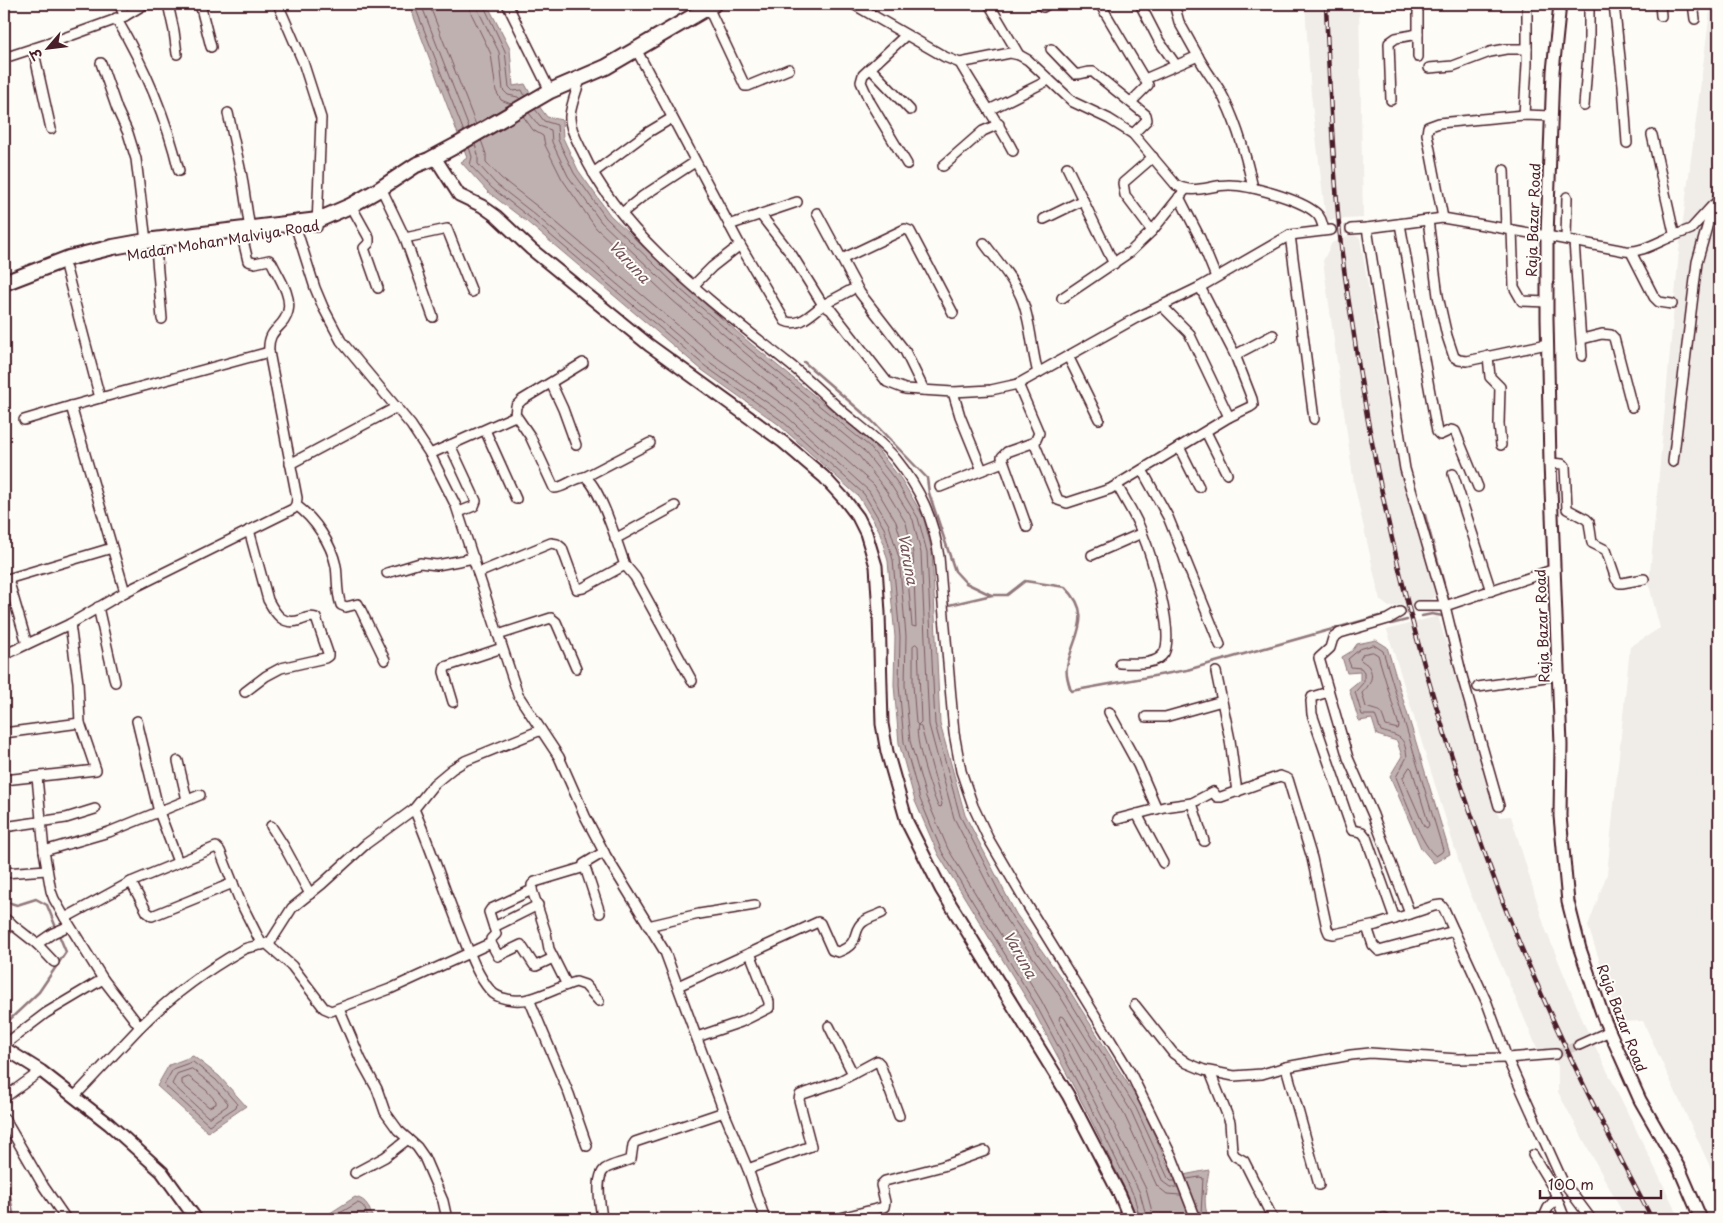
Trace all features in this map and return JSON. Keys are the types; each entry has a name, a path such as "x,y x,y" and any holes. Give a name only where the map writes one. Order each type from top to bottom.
{"highway":[{"name":"Madan Mohan Malviya Road","path":"248,233 298,231 317,224 378,190 416,165 457,145 550,91 606,67 711,6"},
{"name":"Madan Mohan Malviya Road","path":"4,283 69,258 151,244 334,222 384,194 420,170 432,158"},
{"name":"Madan Mohan Malviya Road","path":"4,291 66,269 151,244"}],"street":[{"path":"118,4 120,17 163,113 179,171"},
{"path":"4,58 120,17 145,4"},
{"path":"168,4 177,54"},
{"path":"200,4 211,47"},
{"path":"278,4 303,62 321,118 317,224"},
{"path":"507,4 550,91"},
{"path":"853,4 945,57 960,62 1010,53 1019,55 1028,60 1073,102 1109,119 1133,134 1182,194 1216,277"},
{"path":"989,4 1019,55"},
{"path":"1039,4 1042,7 1048,4"},
{"path":"1100,4 1148,84 1131,102"},
{"path":"1140,4 1159,41 1176,65"},
{"path":"1174,4 1179,22 1219,89 1248,162 1253,188"},
{"path":"1418,4 1418,57"},
{"name":"Raja Bazar Road","path":"1560,4 1553,71 1547,236 1547,344 1561,745 1560,816 1568,902 1580,949 1610,1031 1640,1100 1680,1170 1702,1219"},
{"path":"1584,106 1589,4"},
{"path":"1614,4 1627,143"},
{"path":"1660,4 1661,16"},
{"path":"1693,4 1695,19"},
{"path":"711,6 745,86 789,69"},
{"path":"1524,115 1527,10"},
{"path":"1391,100 1389,43 1396,38 1418,34"},
{"path":"906,35 870,68 863,76 861,82 864,91 907,164"},
{"path":"33,48 51,129"},
{"path":"1051,48 1075,74 1080,75 1093,72 1147,117 1147,120 1133,134"},
{"path":"636,49 729,225 785,322 796,324 823,305 851,290"},
{"path":"1429,68 1453,66 1490,52 1506,49 1527,49"},
{"path":"1145,78 1198,56"},
{"path":"960,62 999,124 1013,151"},
{"path":"101,63 134,150 162,319"},
{"path":"870,68 910,110"},
{"path":"580,79 570,116 576,140 603,190 647,241 694,285 791,365 894,457 910,478 924,502 935,529 939,557 954,732 960,771 973,806 988,838 1026,903 1130,1072 1172,1157 1196,1219"},
{"path":"989,110 1049,80"},
{"path":"4,655 70,624 125,592 293,509 296,505 297,498 268,342 270,336 285,319 288,302 286,292 272,262 269,260 255,263 248,261 248,233 242,177 228,113"},
{"path":"1443,218 1427,134 1428,127 1439,123 1524,115 1552,116"},
{"path":"593,173 672,118"},
{"path":"943,166 983,131 999,124"},
{"path":"1652,135 1673,223 1673,236"},
{"path":"1152,231 1124,194 1122,183 1153,157"},
{"path":"432,158 459,195 482,206 496,216 531,249 649,345 783,442 824,477 858,517 866,533 876,566 882,724 886,752 907,822 941,889 1068,1095 1120,1195 1130,1219"},
{"path":"622,213 643,196 695,162"},
{"path":"1067,167 1114,264"},
{"path":"1504,170 1514,287 1522,300 1547,302"},
{"path":"760,214 792,255 823,305 831,310 887,382 905,389 953,392 991,390 1018,384 1136,318 1200,287 1290,235 1328,230 1320,218 1303,204 1247,186 1216,186 1193,190 1182,194 1152,231 1130,252 1062,298"},
{"path":"384,194 405,238 432,317"},
{"path":"1567,197 1570,240 1582,339 1582,356"},
{"path":"1044,218 1083,200"},
{"path":"1351,229 1443,218 1631,252 1691,228 1718,200"},
{"path":"1673,462 1697,262 1709,220 1718,200"},
{"path":"729,225 797,202"},
{"path":"354,211 369,238 369,243 364,248 378,288"},
{"path":"817,213 860,293 905,352 924,390"},
{"path":"1428,220 1438,296 1454,357 1467,361 1547,344"},
{"path":"1400,224 1437,432 1440,435 1451,430 1455,431 1478,487"},
{"path":"405,238 448,228 472,292"},
{"path":"1366,228 1405,469 1445,606 1462,676 1499,806"},
{"path":"842,259 898,231 906,229 910,232 953,313"},
{"path":"298,231 315,288 341,341 411,424 430,454 459,512 518,695 559,758 604,852 665,952 724,1112 748,1169 765,1219"},
{"path":"1290,235 1314,419"},
{"path":"984,244 1013,282 1021,296 1026,311 1038,373"},
{"path":"694,285 712,267 740,245"},
{"path":"1631,252 1654,298 1659,302 1672,304"},
{"path":"66,269 100,398"},
{"path":"1034,442 1056,497 1061,502 1067,503 1110,489 1250,407 1253,404 1252,399 1235,355 1200,287"},
{"path":"1162,306 1188,333 1229,418"},
{"path":"1582,339 1602,334 1611,335 1614,338 1632,407"},
{"path":"1235,355 1273,336"},
{"path":"24,420 269,352"},
{"path":"1068,356 1099,418"},
{"path":"1488,356 1490,377 1500,387 1499,424 1501,445"},
{"path":"515,416 518,404 583,363"},
{"path":"550,383 576,445"},
{"path":"1018,384 1039,433 1034,442 1002,455 1028,527"},
{"path":"953,392 960,416 982,470"},
{"path":"71,406 125,592"},
{"path":"290,464 397,407"},
{"path":"430,454 515,416"},
{"path":"515,416 520,419 530,436 554,488 584,477 650,443"},
{"path":"485,430 516,499"},
{"path":"1206,432 1227,474"},
{"path":"450,445 476,501 474,506 459,512"},
{"path":"1179,447 1199,486"},
{"path":"940,488 1003,462"},
{"path":"1550,463 1565,466 1567,509 1586,519 1591,541 1594,545 1606,550 1619,583 1644,579"},
{"path":"1142,470 1168,517 1220,645"},
{"path":"1453,474 1491,590"},
{"path":"584,477 589,480 599,497 625,565 635,577 692,682"},
{"path":"1117,485 1142,533 1162,600 1168,629 1164,653 1152,662 1120,663"},
{"path":"296,505 303,510 324,537 336,567 338,598 341,605 346,607 358,604 385,660"},
{"path":"615,539 675,506"},
{"path":"245,692 266,676 281,668 328,656 316,618 311,616 295,622 288,622 282,620 273,610 268,600 250,530"},
{"path":"1092,555 1142,533"},
{"path":"478,572 551,543 557,544 562,548 576,588 583,588 625,565"},
{"path":"27,644 6,579 112,548"},
{"path":"387,573 420,563 437,565 474,558"},
{"path":"1418,606 1445,606 1555,568"},
{"path":"98,607 115,682"},
{"path":"1400,612 1335,636 1330,648 1320,655 1318,659 1348,758 1373,815 1410,914"},
{"path":"498,635 551,618 556,622 576,668"},
{"path":"4,780 96,770 80,723 77,674 70,624"},
{"path":"453,702 444,672 445,667 502,648"},
{"path":"1216,672 1230,740 1237,792"},
{"path":"1478,687 1559,675"},
{"path":"1328,692 1312,697 1312,714 1352,830 1362,832 1366,837 1395,919"},
{"path":"1146,717 1164,717 1222,701"},
{"path":"1109,712 1138,765 1158,809"},
{"path":"137,721 159,812 178,862"},
{"path":"4,733 80,723"},
{"path":"74,1096 140,1027 187,986 244,949 271,941 292,908 366,844 414,809 434,784 452,769 465,761 541,730"},
{"path":"178,761 187,800"},
{"path":"1118,820 1158,809 1192,803 1213,792 1217,797 1221,798 1280,776 1288,779 1312,858 1326,928 1329,933 1334,934 1367,927 1442,905 1487,1003 1507,1058 1562,1180 1590,1219"},
{"path":"37,777 44,851 54,899 103,979 140,1027"},
{"path":"44,851 109,832 200,795"},
{"path":"1192,803 1204,841"},
{"path":"4,827 66,818 95,809"},
{"path":"414,809 469,952 492,993 518,1001 529,999 576,982 585,985 598,1001"},
{"path":"1137,814 1163,863"},
{"path":"271,826 310,894"},
{"path":"37,944 67,922 131,882 216,848 220,851 233,882 264,944 292,966 324,1008 331,1011 390,989 491,943"},
{"path":"600,913 585,862 604,852"},
{"path":"567,985 549,949 532,885 535,882 585,867"},
{"path":"4,873 48,870"},
{"path":"131,882 147,912 152,916 233,882"},
{"path":"532,890 491,909 489,912 496,934 491,939 491,943 498,956 521,945 536,966 554,958"},
{"path":"494,927 538,905"},
{"path":"648,926 699,914 755,905"},
{"path":"678,986 818,922 832,950 838,952 852,944 864,921 882,913"},
{"path":"4,932 8,921 37,944 54,962"},
{"path":"1367,927 1373,945 1379,951 1454,930"},
{"path":"697,1037 741,1022 769,1008 769,1002 750,953"},
{"path":"103,979 46,1013 4,1047 41,1071 109,1124 162,1172 196,1219"},
{"path":"529,999 570,1094 587,1146"},
{"path":"1135,1005 1173,1053 1187,1063 1210,1072 1234,1076 1250,1076 1286,1067 1370,1053 1458,1059 1556,1054"},
{"path":"339,1009 361,1060 377,1089 385,1112 398,1130 417,1147 429,1167 443,1201 447,1219"},
{"path":"828,1026 853,1074"},
{"path":"1579,1045 1610,1031"},
{"path":"748,1169 810,1146 811,1142 799,1100 800,1095 838,1082 875,1062 879,1062 899,1116"},
{"path":"1286,1067 1319,1185"},
{"path":"4,1098 41,1071"},
{"path":"1210,1072 1230,1122 1232,1151 1238,1159 1244,1161 1273,1219"},
{"path":"602,1219 599,1181 601,1174 612,1166 631,1160 634,1142 724,1112"},
{"path":"4,1118 44,1187 66,1219"},
{"path":"355,1173 385,1157 408,1139"},
{"path":"836,1219 884,1207 885,1202 881,1185 885,1181 943,1166 985,1151"},
{"path":"1533,1155 1551,1185 1565,1219"},
{"path":"1551,1185 1562,1180"},
{"path":"1543,1219 1548,1208 1557,1198"}],"shaded area":[{"path":"1305,4 1359,4 1363,218 1326,220 1311,94"},
{"path":"1711,4 1719,4 1719,1186 1643,1021 1620,1022 1588,926 1607,874 1630,647 1660,628 1649,585 1679,252"},
{"path":"1352,234 1360,238 1396,454 1436,591 1433,599 1389,607 1380,600 1354,483 1323,261 1332,243"},
{"path":"1438,616 1499,817 1511,816 1545,928 1585,1026 1680,1219 1626,1219 1558,1092 1558,1066 1552,1054 1538,1050 1465,881 1387,630"}],"water":[{"name":"Varuna","path":"409,4 487,4 510,49 513,86 525,84 547,117 562,120 563,138 578,170 610,215 683,285 751,344 872,443 901,479 923,516 932,551 940,724 965,815 1016,914 1064,982 1141,1105 1173,1177 1209,1170 1205,1202 1210,1219 1136,1219 1129,1197 1031,1006 938,854 915,801 899,743 894,685 895,637 888,561 879,530 859,497 778,424 702,370 526,221 488,192 461,162 467,158"},
{"path":"1376,640 1387,647 1450,854 1434,863 1421,848 1390,776 1402,756 1397,741 1377,735 1372,719 1359,721 1349,689 1360,680 1360,672 1347,673 1342,657 1352,651 1357,644"},
{"path":"193,1056 219,1076 246,1106 208,1132 157,1086 169,1065"},
{"path":"355,1197 365,1202 373,1219 321,1219"}],"waterway":[{"path":"804,362 872,421 927,478 929,493 955,571 966,583 991,595"},
{"path":"1425,515 1448,598"},
{"path":"949,605 992,595 1007,595 1025,581 1065,587 1074,597 1079,607 1080,617 1080,626 1067,670 1071,691 1187,670 1379,616"},
{"path":"1422,616 1432,614 1443,616"},
{"path":"1391,624 1407,620"},
{"path":"4,901 17,905 36,899 47,905 55,925"},
{"path":"4,1025 39,992 66,952 59,935"},
{"path":"4,1161 14,1219"}],"tunnel":[{"path":"1331,230 1351,229"},
{"path":"1400,612 1418,606"},
{"path":"1556,1054 1579,1045"}],"railway":[{"path":"1326,4 1330,95 1341,246 1361,383 1372,443 1384,503 1413,623 1447,741 1506,910 1578,1074 1652,1219"}]}
